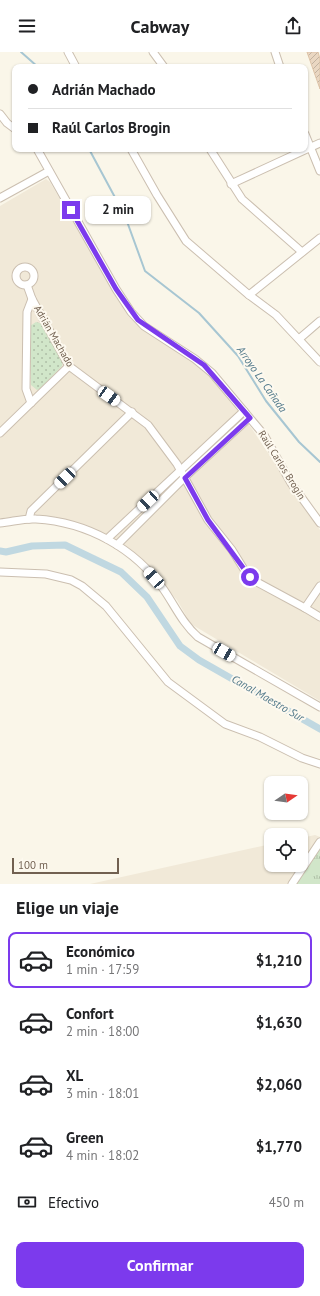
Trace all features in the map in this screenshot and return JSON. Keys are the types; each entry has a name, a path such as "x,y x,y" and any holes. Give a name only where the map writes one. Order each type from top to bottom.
{"street":[{"path":"68,52 74,64"},
{"path":"153,52 162,64"},
{"path":"275,52 279,64"},
{"path":"0,114 12,127"},
{"path":"308,141 320,171"},
{"path":"308,149 320,144"},
{"name":"Raúl Carlos Brogin","path":"39,152 116,289 138,320 204,365 264,435 291,483 320,523"},
{"path":"133,152 182,236 191,246 276,315 320,362"},
{"path":"212,152 242,199 302,252"},
{"path":"231,184 302,152"},
{"path":"0,198 49,171"},
{"path":"250,295 320,238"},
{"name":"Adrián Machado","path":"27,285 32,299 69,366 132,412 154,432 181,470 208,520 232,550 245,571 255,581 320,617"},
{"name":"Adrián Machado","path":"31,403 26,389 26,358 27,312 32,299"},
{"path":"299,339 320,321"},
{"path":"0,433 69,366"},
{"path":"108,539 244,411"},
{"path":"29,519 31,511 132,412"},
{"path":"117,544 250,418"},
{"path":"0,523 29,519 72,524 117,544 140,563 164,589 187,626 198,637 320,707"},
{"path":"0,572 46,574 71,580 82,586 106,606 159,673 181,692 225,724 260,737 302,758 320,764"},
{"path":"306,608 320,586"},
{"path":"292,884 320,842"}],"shaded area":[{"path":"46,179 50,182 123,307 147,331 203,368 252,429 320,530 320,701 191,624 177,600 136,554 106,535 72,524 0,520 0,206"},
{"path":"315,835 320,837 320,884 90,884 264,846 264,872 308,872 308,836"}],"green space":[{"path":"36,322 43,324 63,363 62,366 40,389 37,390 31,385 30,326"},
{"path":"320,847 320,884 296,884 304,872 308,872 308,866"}],"building":[{"path":"307,52 318,52 320,59 320,89"}],"waterway":[{"name":"Arroyo La Cañada","path":"21,52 35,64"},
{"name":"Arroyo La Cañada","path":"91,152 125,216 145,271 199,313 238,356 266,401 299,442 320,462"},
{"name":"Canal Maestro Sur","path":"0,551 6,552 32,546 65,545 121,572 147,597 180,646 199,660 320,729"}],"route":[{"path":"71,210 116,289 138,320 149,330 204,365 250,418 185,478 208,520 232,550 250,577"}]}
